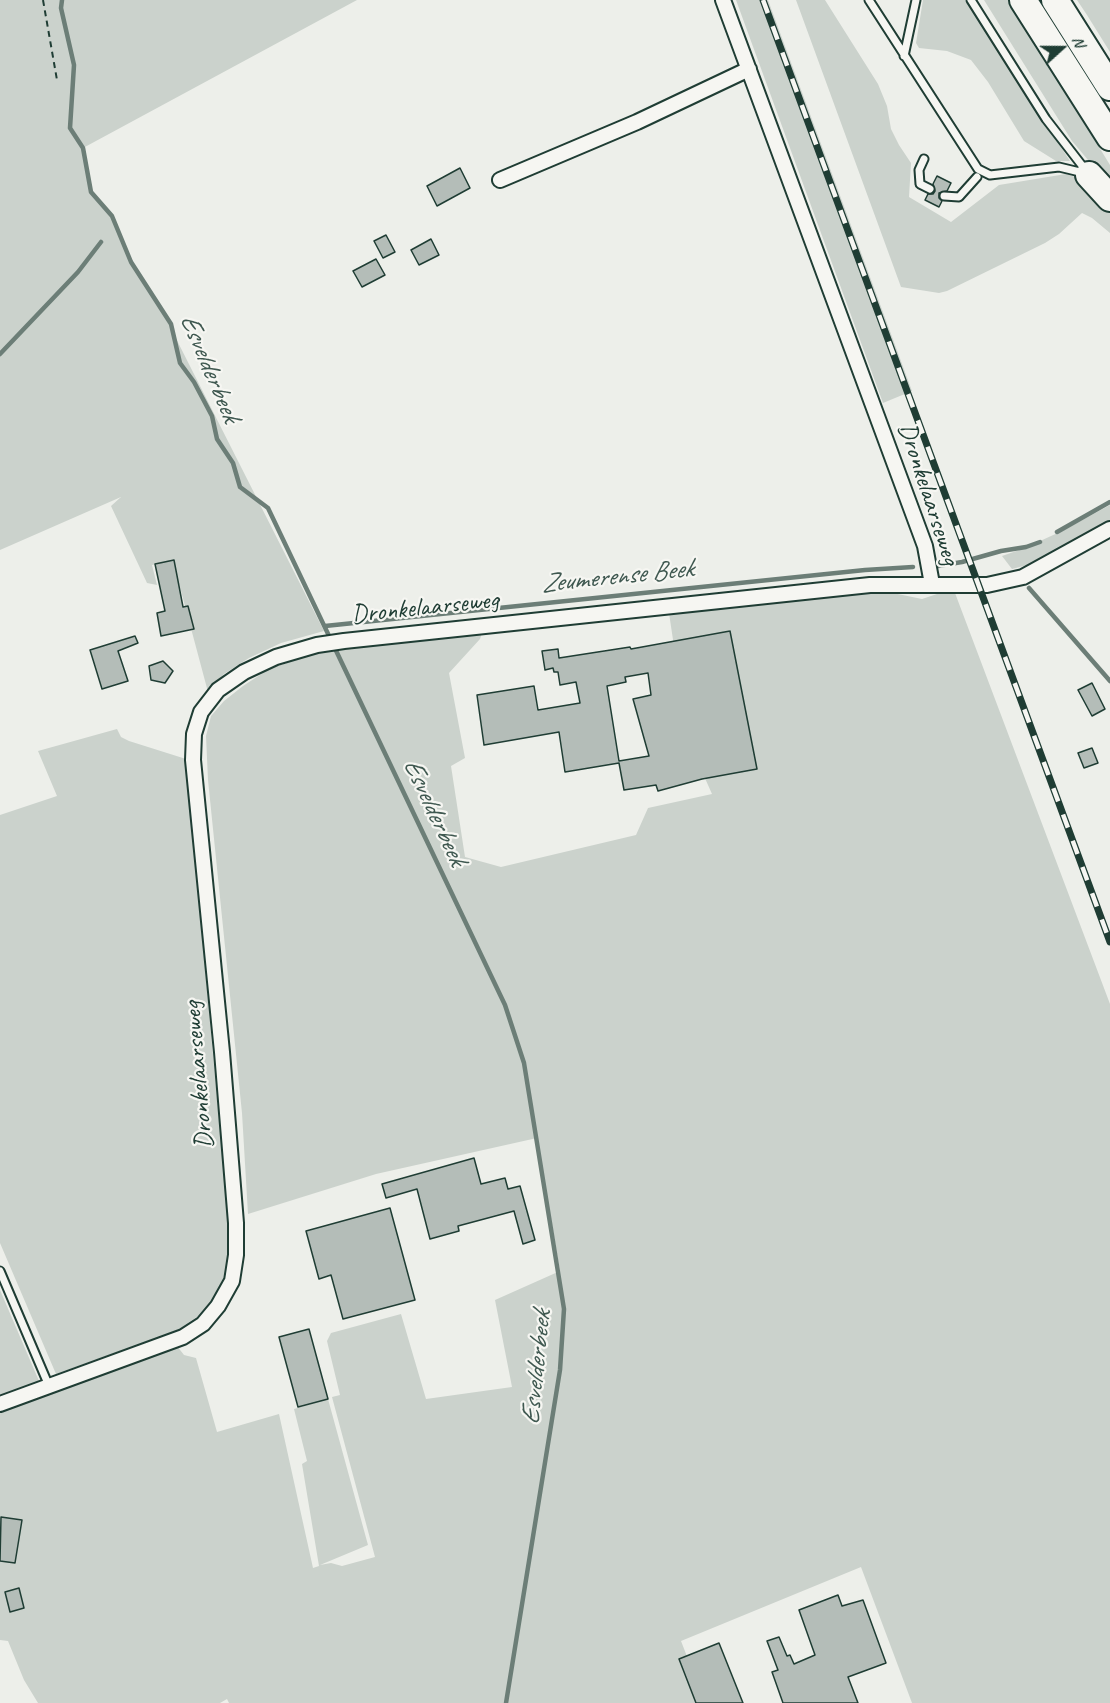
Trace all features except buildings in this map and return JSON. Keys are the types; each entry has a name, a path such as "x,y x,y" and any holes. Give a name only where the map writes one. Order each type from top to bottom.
{"highway":[{"path":"1023,0 1110,137"},
{"path":"1055,0 1110,87"},
{"path":"1089,175 1110,198"}],"street":[{"name":"Dronkelaarseweg","path":"0,1404 183,1337 203,1324 218,1306 232,1281 236,1256 236,1223 194,760 194,734 201,712 218,690 244,672 276,657 317,645 870,585 932,584 925,546 723,0"},
{"path":"500,180 637,122 749,69"},
{"path":"932,584 987,585 1023,577 1110,530"}],"lane":[{"path":"869,0 978,169 990,175 1059,167 1089,175"},
{"path":"904,56 916,0"},
{"path":"971,0 1046,119 1089,175"},
{"path":"924,159 919,170 920,184 930,189"},
{"path":"944,196 959,197 977,177"},
{"path":"0,1271 49,1386"}],"path":[{"path":"43,0 57,81"}],"shaded area":[{"path":"0,0 357,0 83,148 91,192 112,216 131,262 154,295 324,631 281,643 249,658 224,674 208,692 173,561 152,565 157,585 147,583 111,506 121,497 0,550"},
{"path":"736,0 768,0 912,391 883,403"},
{"path":"796,0 825,0 878,84 887,106 891,129 911,163 909,197 951,222 999,185 1066,174 1084,180 1110,208 1110,233 1082,213 1059,234 1045,243 947,291 939,293 901,287"},
{"path":"923,0 965,0 1070,161 1056,161 1024,141 988,82 971,60 947,51 919,48 916,43"},
{"path":"984,0 1009,0 1110,165 1110,186 1072,141"},
{"path":"1077,0 1110,0 1110,52 1087,15"},
{"path":"1110,505 1110,522 1031,564 1012,569 1002,556 1064,530"},
{"path":"888,592 922,599 940,593 955,593 1110,1004 1110,1703 912,1703 861,1567 681,1641 705,1703 229,1703 227,1699 220,1703 38,1703 24,1680 8,1641 0,1640 0,1410 177,1346 184,1355 196,1358 217,1432 279,1414 313,1568 319,1566 302,1464 307,1461 294,1409 328,1399 368,1545 320,1565 331,1563 342,1566 375,1557 332,1397 340,1395 327,1341 331,1333 401,1314 426,1399 512,1387 495,1300 560,1271 537,1138 376,1174 248,1214 242,1113 208,780 206,736 211,716 224,701 269,669 304,657 338,649 482,633 480,639 449,673 465,758 451,766 465,857 501,867 636,835 648,808 712,794 688,740 669,613 853,593"},
{"path":"117,729 121,737 129,741 186,759 227,1208 229,1235 227,1274 216,1298 201,1314 178,1330 56,1374 0,1243 0,815 57,796 38,751"},
{"path":"0,1290 39,1381 0,1396"}],"waterway":[{"name":"Esvelderbeek","path":"62,0 61,8 74,65 70,128 83,148 91,192 112,216 131,262 171,324 180,363 194,382 212,416 217,439 233,463 240,487 268,508 505,1005 524,1063 564,1309 560,1370 506,1703"},
{"path":"0,354 78,272 101,242"},
{"name":"Zeumerense Beek","path":"1057,532 1110,502"},
{"name":"Zeumerense Beek","path":"938,566 1040,542"},
{"name":"Zeumerense Beek","path":"325,626 865,570 913,567"},
{"path":"1029,588 1110,681"}],"railway":[{"path":"763,0 1110,942"}]}
